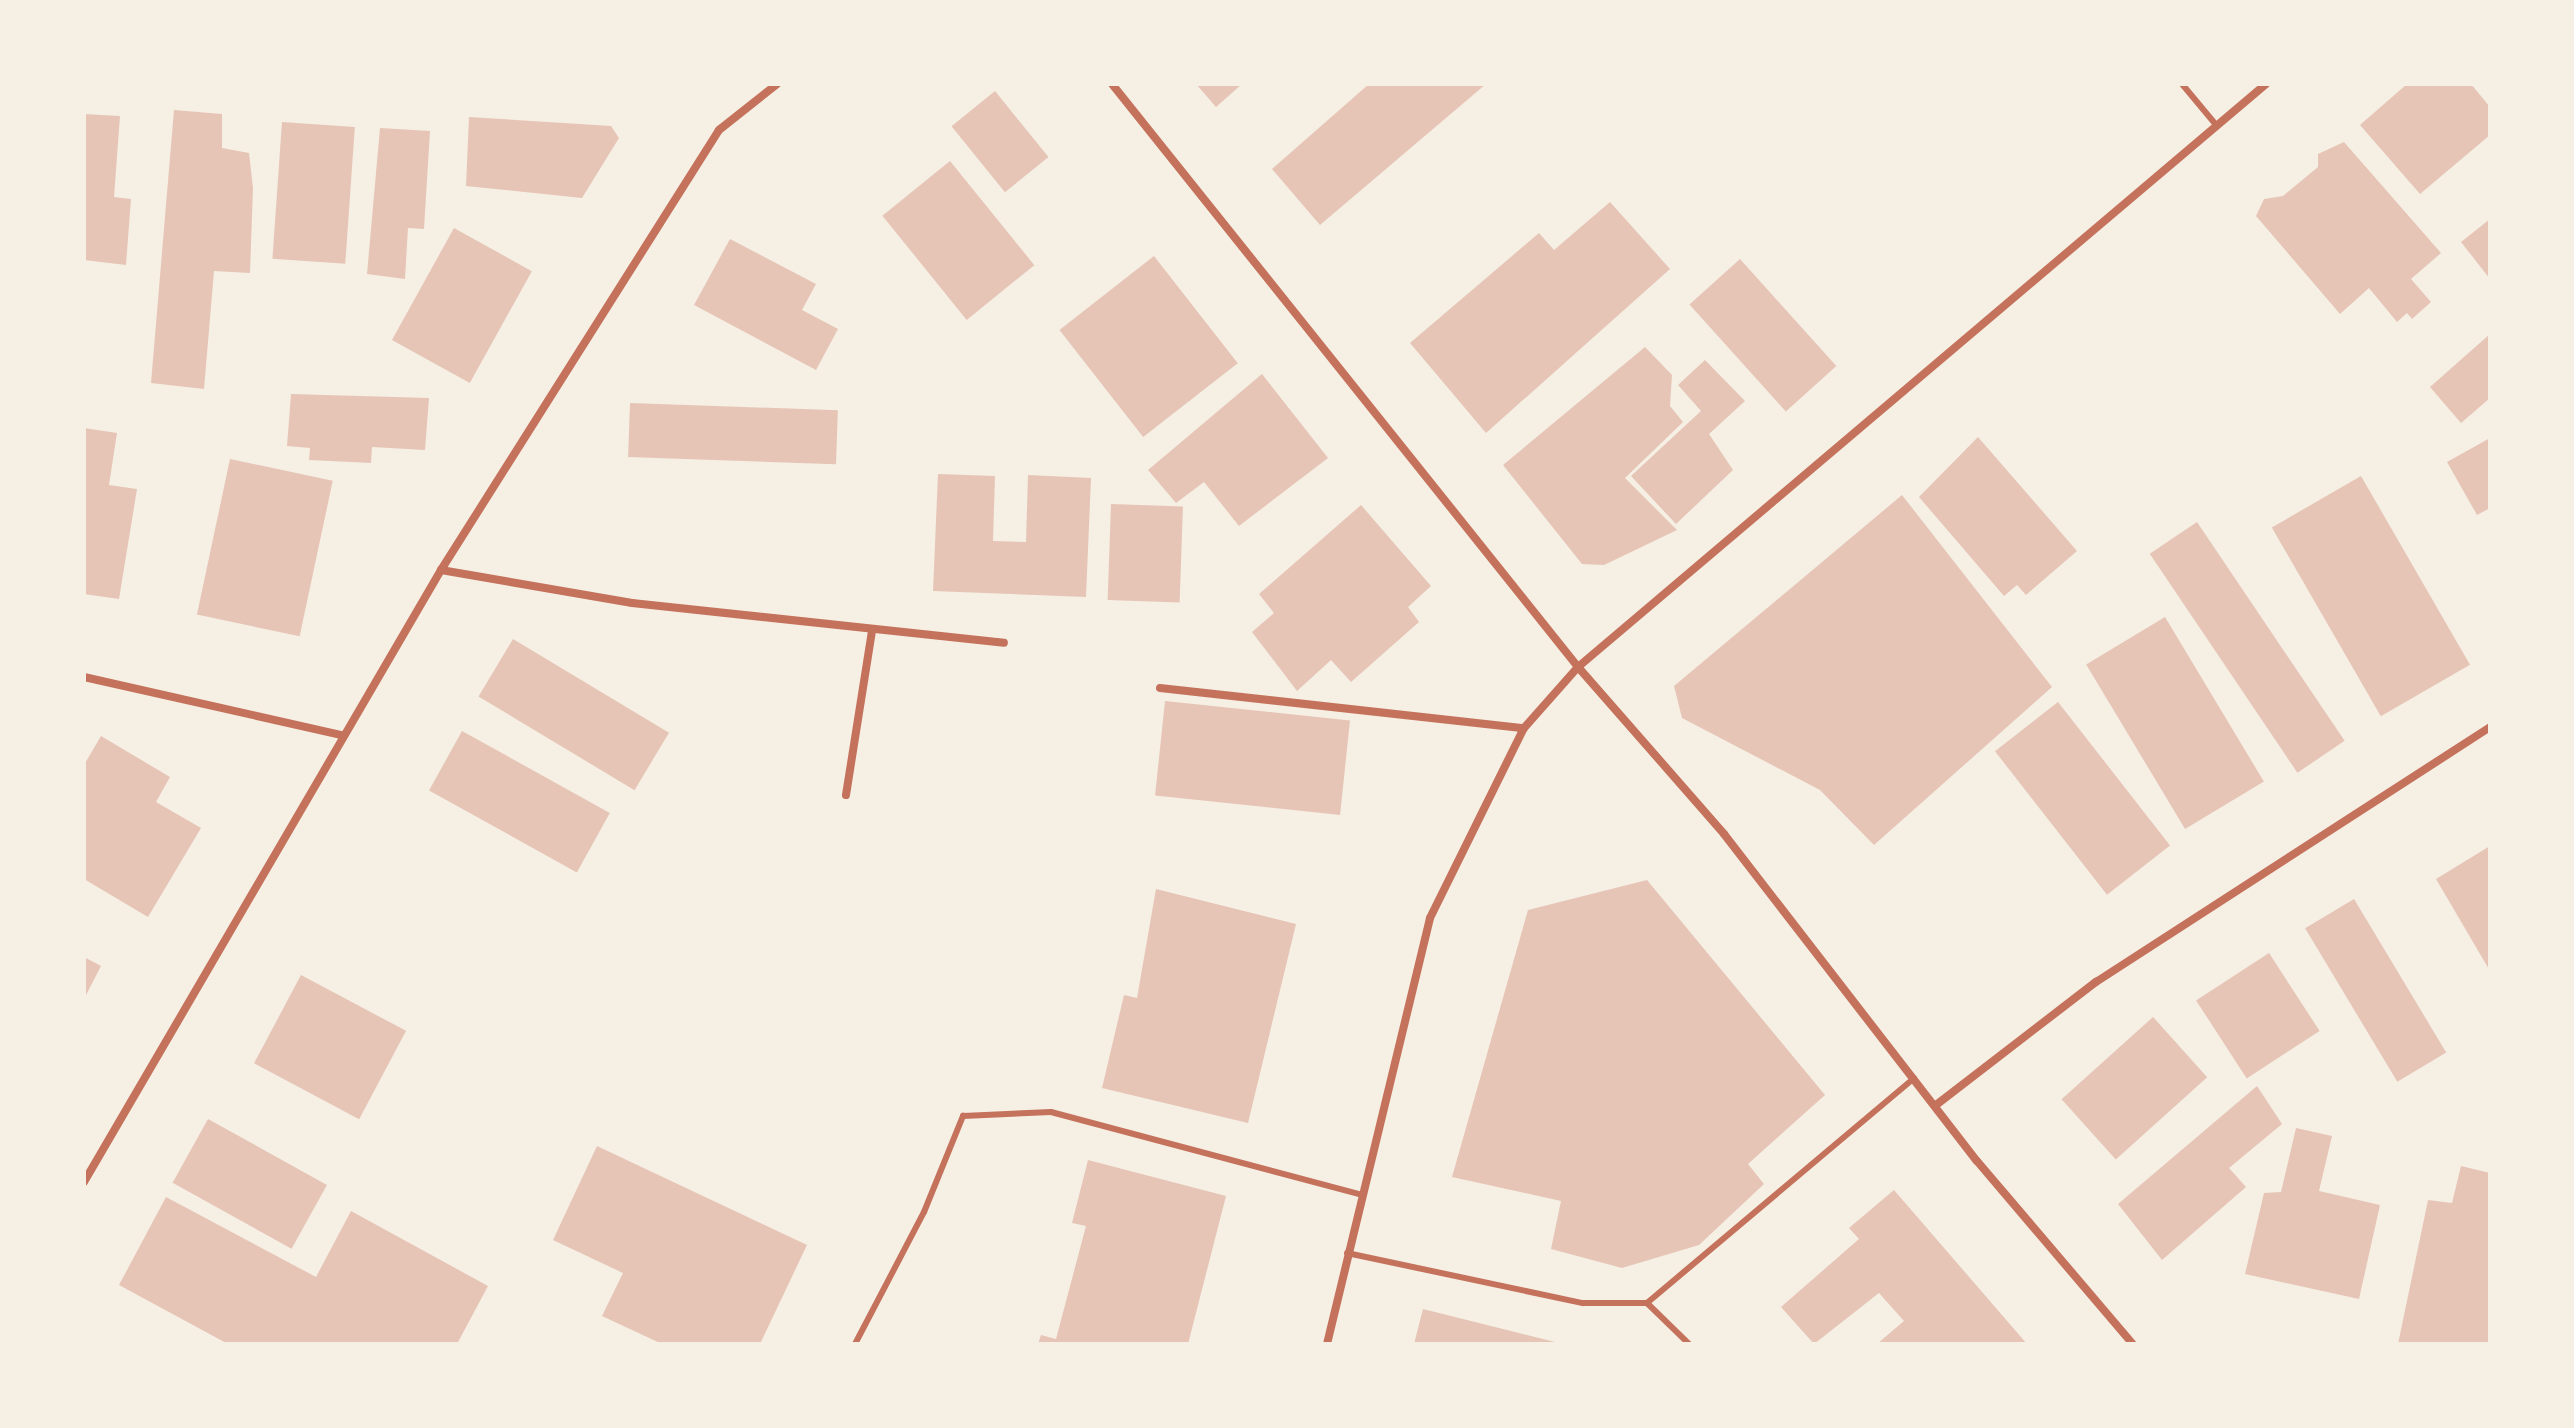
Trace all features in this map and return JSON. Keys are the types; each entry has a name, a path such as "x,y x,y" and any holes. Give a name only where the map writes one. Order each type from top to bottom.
{"street":[{"path":"84,1182 341,735 441,570 719,130 777,84"},
{"path":"1112,84 1578,667 1724,834 1914,1078 2133,1344"},
{"path":"1327,1344 1360,1194 1430,918 1524,728 1578,667 2266,84"},
{"path":"441,570 632,603 1004,643"},
{"path":"846,795 872,630"},
{"path":"84,677 341,735"},
{"path":"1160,688 1524,728"},
{"path":"1936,1105 2096,982 2490,727"}],"lane":[{"path":"2182,84 2217,126"},
{"path":"1347,1253 1583,1303 1647,1303 1914,1078"},
{"path":"855,1344 924,1212 963,1116 1051,1112 1360,1194"},
{"path":"1647,1303 1689,1344"}],"building":[{"path":"1196,84 1242,84 1216,107"},
{"path":"1369,84 1486,84 1320,225 1272,169"},
{"path":"2407,84 2471,84 2490,107 2490,135 2420,194 2360,125"},
{"path":"995,91 1048,157 1005,192 951,126"},
{"path":"174,110 222,114 222,148 249,153 253,188 250,273 214,271 204,389 151,383"},
{"path":"84,114 120,116 114,197 131,199 126,265 84,260"},
{"path":"469,117 611,126 619,138 582,198 466,186"},
{"path":"282,122 355,127 345,264 272,259"},
{"path":"380,128 430,131 424,229 408,228 405,279 367,274"},
{"path":"2344,142 2441,253 2411,279 2431,302 2412,319 2407,313 2397,322 2369,288 2340,314 2256,216 2264,199 2283,196 2318,167 2318,154"},
{"path":"950,161 1034,265 967,320 882,216"},
{"path":"1610,202 1670,269 1486,433 1410,343 1539,233 1554,250"},
{"path":"2490,219 2490,279 2461,242"},
{"path":"454,228 532,271 470,383 392,340"},
{"path":"730,239 816,284 802,310 838,329 816,370 694,305"},
{"path":"1154,256 1238,363 1143,437 1059,330"},
{"path":"1740,259 1836,366 1786,412 1689,305"},
{"path":"2490,334 2490,398 2461,423 2430,387"},
{"path":"1645,347 1672,375 1670,406 1683,422 1625,478 1677,530 1604,565 1582,564 1503,465"},
{"path":"1705,360 1745,401 1709,434 1733,470 1676,524 1631,476 1701,411 1678,385"},
{"path":"1262,374 1328,458 1239,526 1204,482 1176,503 1148,470"},
{"path":"291,394 429,398 425,450 372,447 371,463 309,460 310,448 287,446"},
{"path":"630,403 838,410 836,464 628,457"},
{"path":"84,428 117,433 109,485 137,489 119,599 84,594"},
{"path":"1978,437 2077,551 2026,595 2017,585 2004,596 1919,497"},
{"path":"2490,438 2490,508 2477,515 2447,462"},
{"path":"230,459 333,481 300,636 197,615"},
{"path":"938,474 995,476 993,541 1026,542 1028,475 1091,478 1086,597 933,591"},
{"path":"2361,476 2470,665 2381,716 2272,528"},
{"path":"1902,495 2052,687 1874,845 1820,790 1682,718 1674,686"},
{"path":"1111,504 1183,507 1180,602 1108,600"},
{"path":"1361,505 1431,586 1408,607 1419,622 1351,682 1331,660 1297,691 1252,632 1274,613 1259,594"},
{"path":"2197,522 2345,741 2297,773 2150,554"},
{"path":"2165,617 2264,782 2185,829 2086,664"},
{"path":"513,639 669,733 634,790 478,696"},
{"path":"1165,701 1350,720 1340,815 1155,795"},
{"path":"2058,702 2170,845 2107,895 1995,751"},
{"path":"462,731 610,813 577,872 429,790"},
{"path":"101,736 170,777 156,802 201,828 148,917 84,879 84,765"},
{"path":"2490,846 2490,971 2436,879"},
{"path":"1647,880 1825,1095 1748,1164 1764,1184 1699,1245 1622,1268 1551,1249 1561,1201 1452,1177 1528,910"},
{"path":"1156,889 1296,924 1248,1123 1102,1088 1124,995 1137,998"},
{"path":"2354,899 2446,1052 2397,1082 2305,928"},
{"path":"2269,953 2320,1031 2247,1078 2196,1000"},
{"path":"84,957 101,966 84,999"},
{"path":"301,975 406,1031 359,1119 254,1063"},
{"path":"2153,1017 2207,1077 2116,1159 2062,1099"},
{"path":"2257,1086 2282,1124 2229,1168 2246,1187 2162,1260 2118,1204"},
{"path":"208,1119 327,1185 292,1249 173,1183"},
{"path":"2296,1128 2332,1136 2319,1191 2380,1205 2359,1299 2245,1274 2264,1193 2281,1192"},
{"path":"597,1146 807,1245 760,1344 662,1344 602,1316 623,1273 553,1240"},
{"path":"1088,1160 1226,1196 1188,1344 1038,1344 1041,1335 1056,1339 1086,1226 1072,1223"},
{"path":"2461,1166 2490,1173 2490,1344 2398,1344 2428,1200 2452,1203"},
{"path":"1894,1190 2027,1344 1877,1344 1904,1321 1879,1293 1814,1344 1781,1307 1859,1239 1849,1228"},
{"path":"166,1197 316,1277 351,1211 488,1286 457,1344 228,1344 119,1285"},
{"path":"1423,1309 1559,1343 1559,1344 1414,1344"}]}
